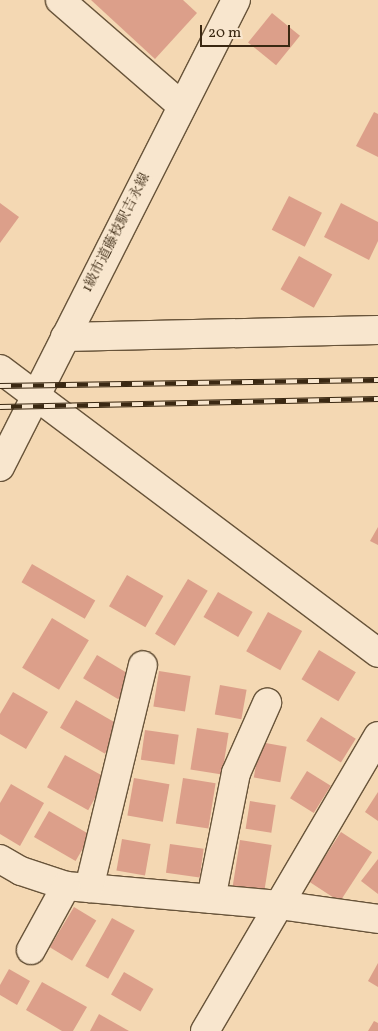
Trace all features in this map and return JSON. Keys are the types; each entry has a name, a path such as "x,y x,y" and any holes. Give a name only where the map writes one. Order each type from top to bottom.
{"street":[{"path":"60,0 181,105"},
{"name":"1級市道藤枝駅吉永線","path":"0,467 8,440 35,396 181,105 236,0"},
{"path":"65,337 378,330"},
{"path":"0,369 378,653"},
{"path":"31,950 77,887 144,665"},
{"path":"211,899 236,773 267,703"},
{"path":"205,1031 378,736"},
{"path":"0,859 21,871 77,887 279,905 378,919"}],"building":[{"path":"91,0 183,0 197,13 155,59"},
{"path":"272,13 300,36 276,65 248,43"},
{"path":"374,112 378,114 378,157 356,146"},
{"path":"289,196 322,213 305,247 272,230"},
{"path":"0,203 19,217 0,243"},
{"path":"341,203 378,222 378,241 369,260 324,237"},
{"path":"299,256 332,274 314,308 281,289"},
{"path":"378,527 378,545 370,541"},
{"path":"32,564 95,600 85,619 22,582"},
{"path":"127,575 163,596 145,627 109,606"},
{"path":"188,579 208,591 175,646 155,634"},
{"path":"218,592 253,612 238,637 204,617"},
{"path":"268,612 302,631 280,670 246,651"},
{"path":"52,618 89,640 59,690 22,668"},
{"path":"319,650 356,672 338,701 301,679"},
{"path":"97,655 132,676 118,699 83,678"},
{"path":"159,671 191,676 185,712 153,707"},
{"path":"220,685 247,690 241,719 215,715"},
{"path":"13,692 48,712 26,749 0,734 0,714"},
{"path":"76,700 121,726 105,754 60,728"},
{"path":"321,717 356,739 341,762 306,741"},
{"path":"197,728 229,733 222,774 190,769"},
{"path":"145,730 179,735 174,764 141,760"},
{"path":"260,742 287,747 280,782 254,777"},
{"path":"65,755 106,778 88,810 47,787"},
{"path":"307,771 331,786 314,813 290,798"},
{"path":"134,778 169,784 163,822 127,815"},
{"path":"183,778 216,783 208,829 176,823"},
{"path":"11,784 44,803 20,846 0,834 0,803"},
{"path":"378,792 378,821 365,812"},
{"path":"250,801 276,805 271,833 246,829"},
{"path":"49,811 91,835 76,861 34,837"},
{"path":"341,832 372,852 340,902 309,881"},
{"path":"122,839 151,844 145,876 116,871"},
{"path":"240,840 272,845 264,892 232,887"},
{"path":"170,844 204,849 200,877 166,873"},
{"path":"378,859 378,894 361,881"},
{"path":"74,907 96,920 72,961 50,947"},
{"path":"112,918 135,931 108,979 85,966"},
{"path":"378,963 378,987 368,981"},
{"path":"9,969 30,981 17,1005 0,995 0,985"},
{"path":"124,972 153,989 140,1012 111,995"},
{"path":"42,982 87,1007 73,1031 62,1031 26,1010"},
{"path":"99,1014 129,1031 90,1031"},
{"path":"374,1021 378,1023 378,1031 368,1031"}],"railway":[{"path":"0,386 378,380"},
{"path":"0,407 378,399"}]}
